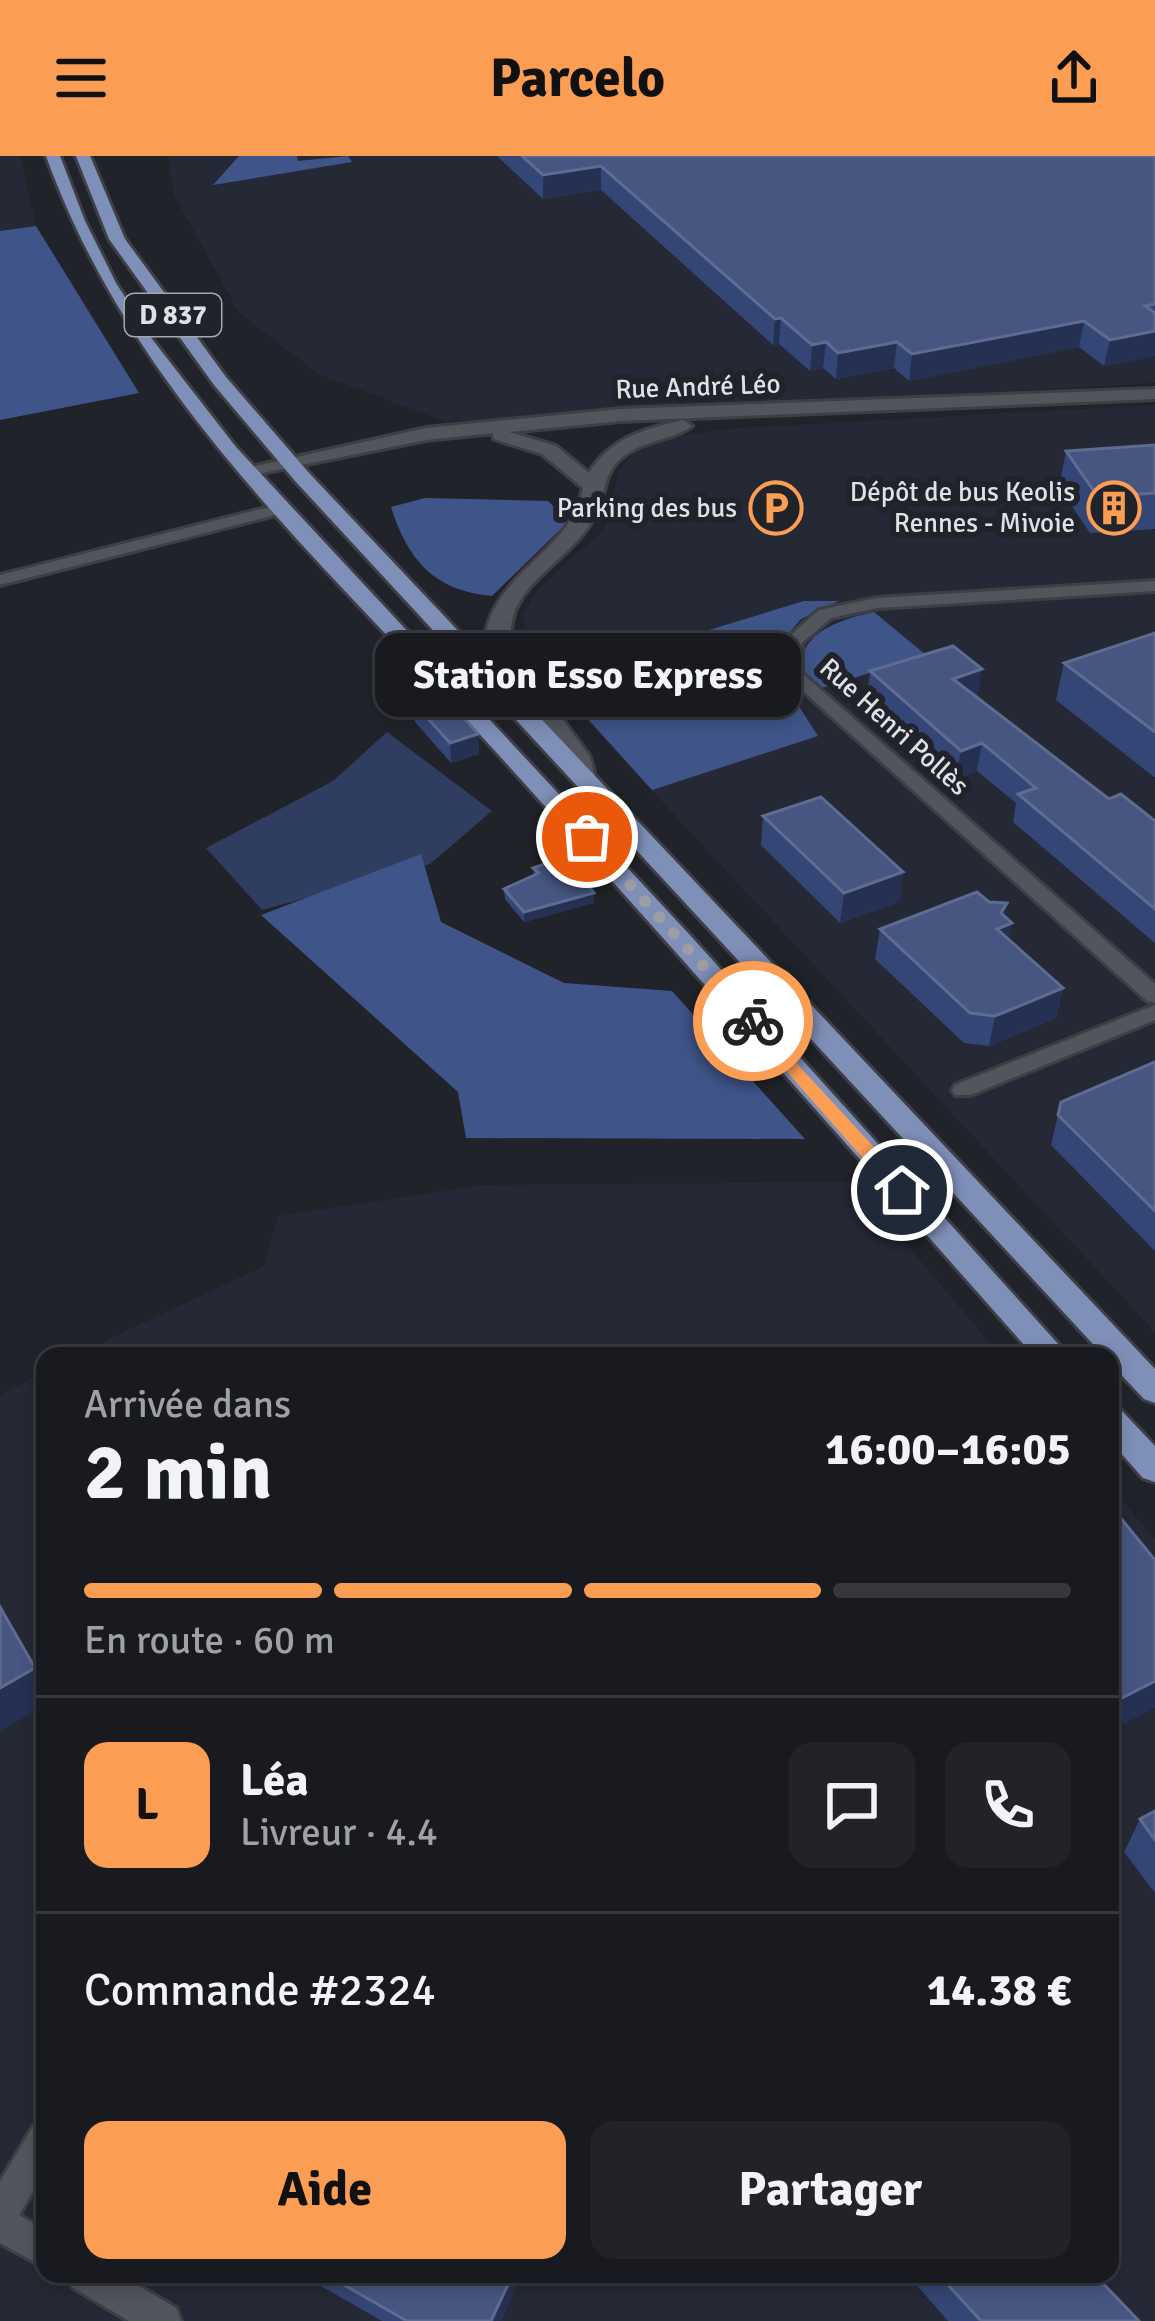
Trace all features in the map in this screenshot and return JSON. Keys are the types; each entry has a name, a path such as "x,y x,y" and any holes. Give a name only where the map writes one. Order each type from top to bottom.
{"main road":[{"name":"D 837","path":"53,156 87,243 127,314 248,470 620,873 1045,1347"},
{"name":"D 837","path":"83,156 117,239 220,381 287,459 1115,1347"},
{"name":"D 837","path":"1119,1351 1155,1390"},
{"path":"1119,1429 1155,1468"}],"street":[{"name":"Rue André Léo","path":"248,470 287,459 462,430 621,415 1155,394"},
{"path":"583,777 582,758 515,673 500,645 497,618 520,581 588,513 592,486 620,448 651,433 801,411"},
{"path":"462,430 521,437 572,465 592,486"},
{"path":"0,580 281,509"},
{"name":"Rue Henri Pollès","path":"1155,586 878,603 825,614 793,641 789,658 793,674 1155,996"},
{"path":"963,1090 1155,1012"},
{"path":"36,2154 0,2219 36,2244"},
{"path":"100,2283 163,2321"}],"shaded area":[{"path":"0,156 20,156 36,226 0,231"},
{"path":"168,156 1155,156 1155,383 447,422 320,375 239,313 174,195"},
{"path":"239,156 297,156 298,161 348,156 352,162 213,185"},
{"path":"36,226 139,393 0,420 0,231"},
{"path":"1155,405 1155,1332 560,692 526,639 523,613 538,590 605,528 619,470 635,452 662,438 738,428"},
{"path":"425,498 548,501 569,521 492,596 472,593 439,580 406,543 391,507"},
{"path":"804,601 839,601 801,619 771,654 776,671 818,736 652,790 551,678"},
{"path":"874,612 926,655 822,688 801,670 802,657 815,636 837,623"},
{"path":"387,732 492,811 430,864 262,910 206,848 333,781"},
{"path":"421,854 441,922 564,983 672,991 805,1139 466,1138 458,1092 261,915"},
{"path":"854,1182 993,1347 92,1347 264,1266 278,1216 483,1185"},
{"path":"36,1376 36,2283 1119,2283 1119,1497 1155,1539 1155,2321 0,2321 0,1395"}],"building":[{"path":"522,156 1155,156 1155,304 1145,306 1155,313 1155,331 1110,340 1084,321 912,354 897,342 838,353 826,342 812,345 781,318 775,319 601,166 543,175"},
{"path":"1155,445 1155,493 1098,497 1066,451"},
{"path":"1155,633 1155,732 1064,663"},
{"path":"953,646 982,669 953,679 1109,799 1121,794 1155,821 1155,909 1018,794 1036,788 982,743 961,751 870,671"},
{"path":"442,694 478,734 450,743 413,702"},
{"path":"821,797 903,872 844,893 763,816"},
{"path":"564,857 594,893 524,912 504,889 539,873 533,868"},
{"path":"977,892 989,902 1007,903 1001,913 1012,923 997,929 1063,988 995,1016 970,1013 880,929"},
{"path":"1155,1062 1155,1211 1058,1115 1061,1102"},
{"path":"1119,1516 1155,1560 1155,1681 1119,1699"},
{"path":"0,1607 35,1668 0,1688"},
{"path":"1155,1811 1155,1840 1140,1819"},
{"path":"341,2283 509,2283 491,2321 407,2321"},
{"path":"946,2283 1103,2283 1139,2321 981,2321"}],"way so far":[{"path":"587,837 753,1021"}],"place":[{"name":"Parking des bus","path":"776,508"},
{"name":"Dépôt de bus Keolis Rennes - Mivoie","path":"1114,508"},
{"name":"Station Esso Express","path":"587,837"}],"route":[{"path":"753,1021 902,1190"}]}
